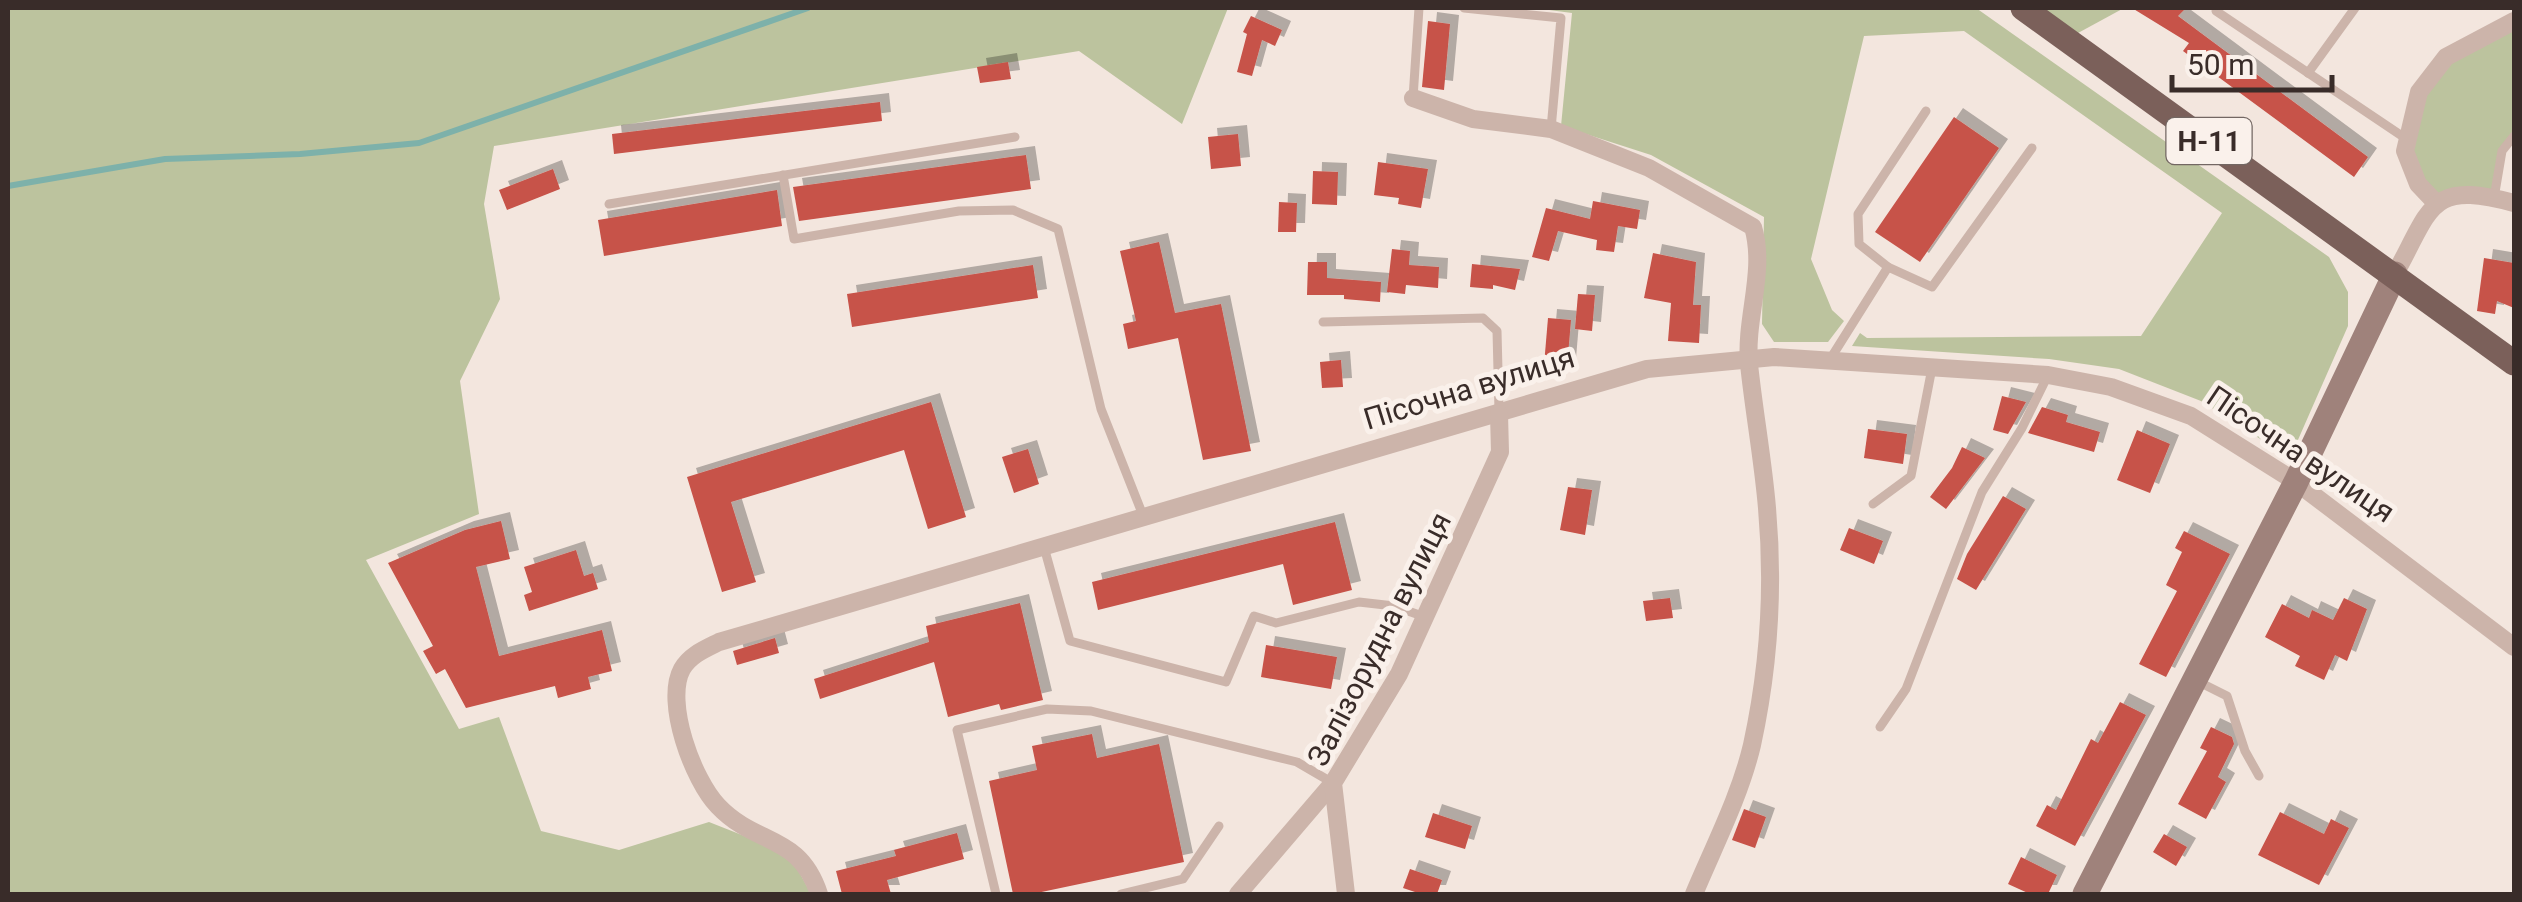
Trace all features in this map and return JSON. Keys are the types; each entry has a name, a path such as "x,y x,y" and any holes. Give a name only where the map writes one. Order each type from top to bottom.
{"main road":[{"name":"Н-11","path":"2023,8 2514,364"}],"street":[{"path":"2436,203 2418,184 2405,152 2419,92 2446,57 2514,21"},
{"path":"1413,98 1473,119 1551,129 1649,168 1753,227 1759,246 1749,358 1768,509 1771,594 1766,660 1752,745 1741,782 1694,894"},
{"path":"2084,894 2296,482 2394,274 2436,203 2462,193 2514,203"},
{"name":"Пісочна вулиця","path":"818,894 802,858 783,844 735,822 709,793 689,756 675,699 683,668 693,655 719,642 1647,369 1749,358 1829,361 2048,375 2111,387 2191,416 2296,482 2514,647"},
{"name":"Залізорудна вулиця","path":"1346,894 1334,783 1399,674 1500,452 1499,414"},
{"path":"1238,894 1334,783"}],"lane":[{"path":"1413,98 1419,8"},
{"path":"1464,8 1562,18 1551,129"},
{"path":"2308,72 2355,8"},
{"path":"2216,11 2408,140"},
{"path":"1926,112 1858,214 1858,244 1888,267 1932,288 2032,148"},
{"path":"2494,198 2502,151 2514,136"},
{"path":"608,204 1015,137"},
{"path":"782,176 794,240 959,211 1014,210 1058,229 1101,409 1144,518"},
{"path":"1829,361 1888,267"},
{"path":"1323,322 1482,318 1497,330 1499,414"},
{"path":"1873,504 1911,476 1933,366"},
{"path":"1880,727 1906,689 1982,492 2022,428 2048,375"},
{"path":"1044,547 1070,642 1226,682 1254,616 1276,623 1358,602 1394,606 1425,618"},
{"path":"2195,680 2227,696 2245,750 2259,776"},
{"path":"996,894 958,730 1047,709 1091,710 1297,762 1334,783"},
{"path":"1121,894 1183,880 1219,826"}],"green space":[{"path":"8,8 1228,8 1182,124 1079,51 494,146 484,204 500,299 460,381 479,514 366,560 459,729 499,717 541,831 619,850 709,822 775,848 795,864 811,894 8,894"},
{"path":"1534,8 1976,8 2329,257 2348,292 2348,326 2290,458 2201,401 2119,369 2049,359 1852,346 1860,333 1867,338 2141,336 2222,213 1964,31 1864,36 1811,259 1832,310 1844,321 1828,342 1774,342 1762,324 1764,217 1651,155 1561,126 1572,13"},
{"path":"2023,8 2124,8 2067,39"},
{"path":"2514,21 2514,136 2502,151 2494,198 2436,203 2405,151 2419,92 2446,57"}],"building":[{"path":"2132,8 2186,8 2178,16 2368,157 2354,177 2183,51 2189,43"},
{"path":"1251,16 1282,30 1275,46 1262,40 1252,76 1237,72 1247,34 1243,32"},
{"path":"1428,21 1450,24 1444,90 1422,87"},
{"path":"1008,62 1011,79 980,83 977,67"},
{"path":"880,102 882,121 614,154 612,134"},
{"path":"1954,117 1999,148 1920,262 1875,232"},
{"path":"1238,134 1241,166 1211,169 1208,137"},
{"path":"1026,155 1031,189 799,221 793,187"},
{"path":"1378,162 1428,169 1421,208 1398,204 1399,198 1374,195"},
{"path":"553,169 560,189 507,210 499,190"},
{"path":"1313,171 1338,172 1337,205 1312,204"},
{"path":"777,190 782,226 604,256 598,220"},
{"path":"1593,201 1640,210 1637,229 1618,226 1614,252 1596,250 1597,240 1558,231 1549,261 1532,257 1546,208 1590,219"},
{"path":"1279,202 1297,203 1296,232 1278,232"},
{"path":"1159,242 1175,313 1221,304 1251,451 1203,460 1178,338 1128,349 1123,324 1136,321 1120,251"},
{"path":"1392,249 1410,251 1409,265 1439,267 1438,288 1406,285 1405,294 1387,292"},
{"path":"1653,253 1696,262 1693,305 1701,305 1699,343 1668,341 1671,303 1644,298"},
{"path":"2484,258 2514,263 2514,308 2497,301 2495,314 2477,311"},
{"path":"1308,262 1327,262 1327,278 1381,282 1380,302 1344,299 1344,295 1307,295"},
{"path":"1472,264 1520,269 1515,290 1493,285 1493,289 1470,287"},
{"path":"1033,265 1038,298 852,327 847,294"},
{"path":"1578,294 1595,295 1592,331 1575,329"},
{"path":"1548,318 1571,320 1567,367 1544,365"},
{"path":"1341,360 1343,387 1322,388 1320,362"},
{"path":"2002,396 2026,402 2008,434 1993,430"},
{"path":"931,402 966,517 928,529 904,450 731,502 756,582 722,592 687,477"},
{"path":"2042,407 2068,415 2066,422 2100,432 2094,452 2028,433"},
{"path":"1868,429 1907,434 1903,464 1864,458"},
{"path":"2137,430 2170,444 2150,493 2117,480"},
{"path":"1962,447 1985,458 1946,509 1930,497"},
{"path":"1028,449 1039,484 1014,493 1002,457"},
{"path":"1568,487 1592,490 1585,535 1560,530"},
{"path":"2003,496 2026,509 1976,590 1957,579 1967,554"},
{"path":"501,521 510,559 476,567 499,656 602,630 612,671 588,677 591,689 558,698 555,686 466,708 445,669 436,674 423,651 433,646 388,563 465,530"},
{"path":"1335,522 1352,590 1293,605 1283,564 1098,610 1092,582"},
{"path":"1849,528 1883,541 1874,564 1840,550"},
{"path":"2184,531 2230,554 2166,677 2139,664 2177,591 2166,585 2182,552 2175,548"},
{"path":"576,550 584,576 593,573 598,589 529,611 524,595 532,592 524,567"},
{"path":"1670,598 1673,618 1646,621 1643,601"},
{"path":"2344,598 2367,609 2347,661 2335,655 2324,680 2295,666 2300,656 2265,637 2282,604 2309,618 2312,610 2333,620"},
{"path":"1020,603 1043,700 1001,710 999,704 948,717 934,662 820,699 814,679 929,642 926,626"},
{"path":"775,638 779,653 737,665 733,651"},
{"path":"1266,645 1337,657 1331,689 1261,677"},
{"path":"2120,702 2146,715 2075,846 2036,826 2047,805 2056,810 2091,739 2098,743"},
{"path":"2211,727 2232,737 2234,744 2218,777 2226,782 2206,819 2178,804 2207,751 2200,748"},
{"path":"1092,734 1097,758 1159,744 1184,862 1032,894 1013,894 989,781 1037,770 1032,746"},
{"path":"1744,809 1766,817 1755,848 1732,840"},
{"path":"2280,812 2324,834 2331,819 2349,828 2319,885 2258,855"},
{"path":"1433,813 1472,826 1465,849 1425,837"},
{"path":"957,833 964,859 887,880 891,894 842,894 836,871 896,856 894,850"},
{"path":"2164,834 2187,847 2176,866 2153,852"},
{"path":"2021,857 2057,875 2048,894 2030,894 2008,884"},
{"path":"1410,869 1442,880 1437,894 1403,888"}],"waterway":[{"path":"8,186 165,159 300,154 419,143 808,8"}]}
